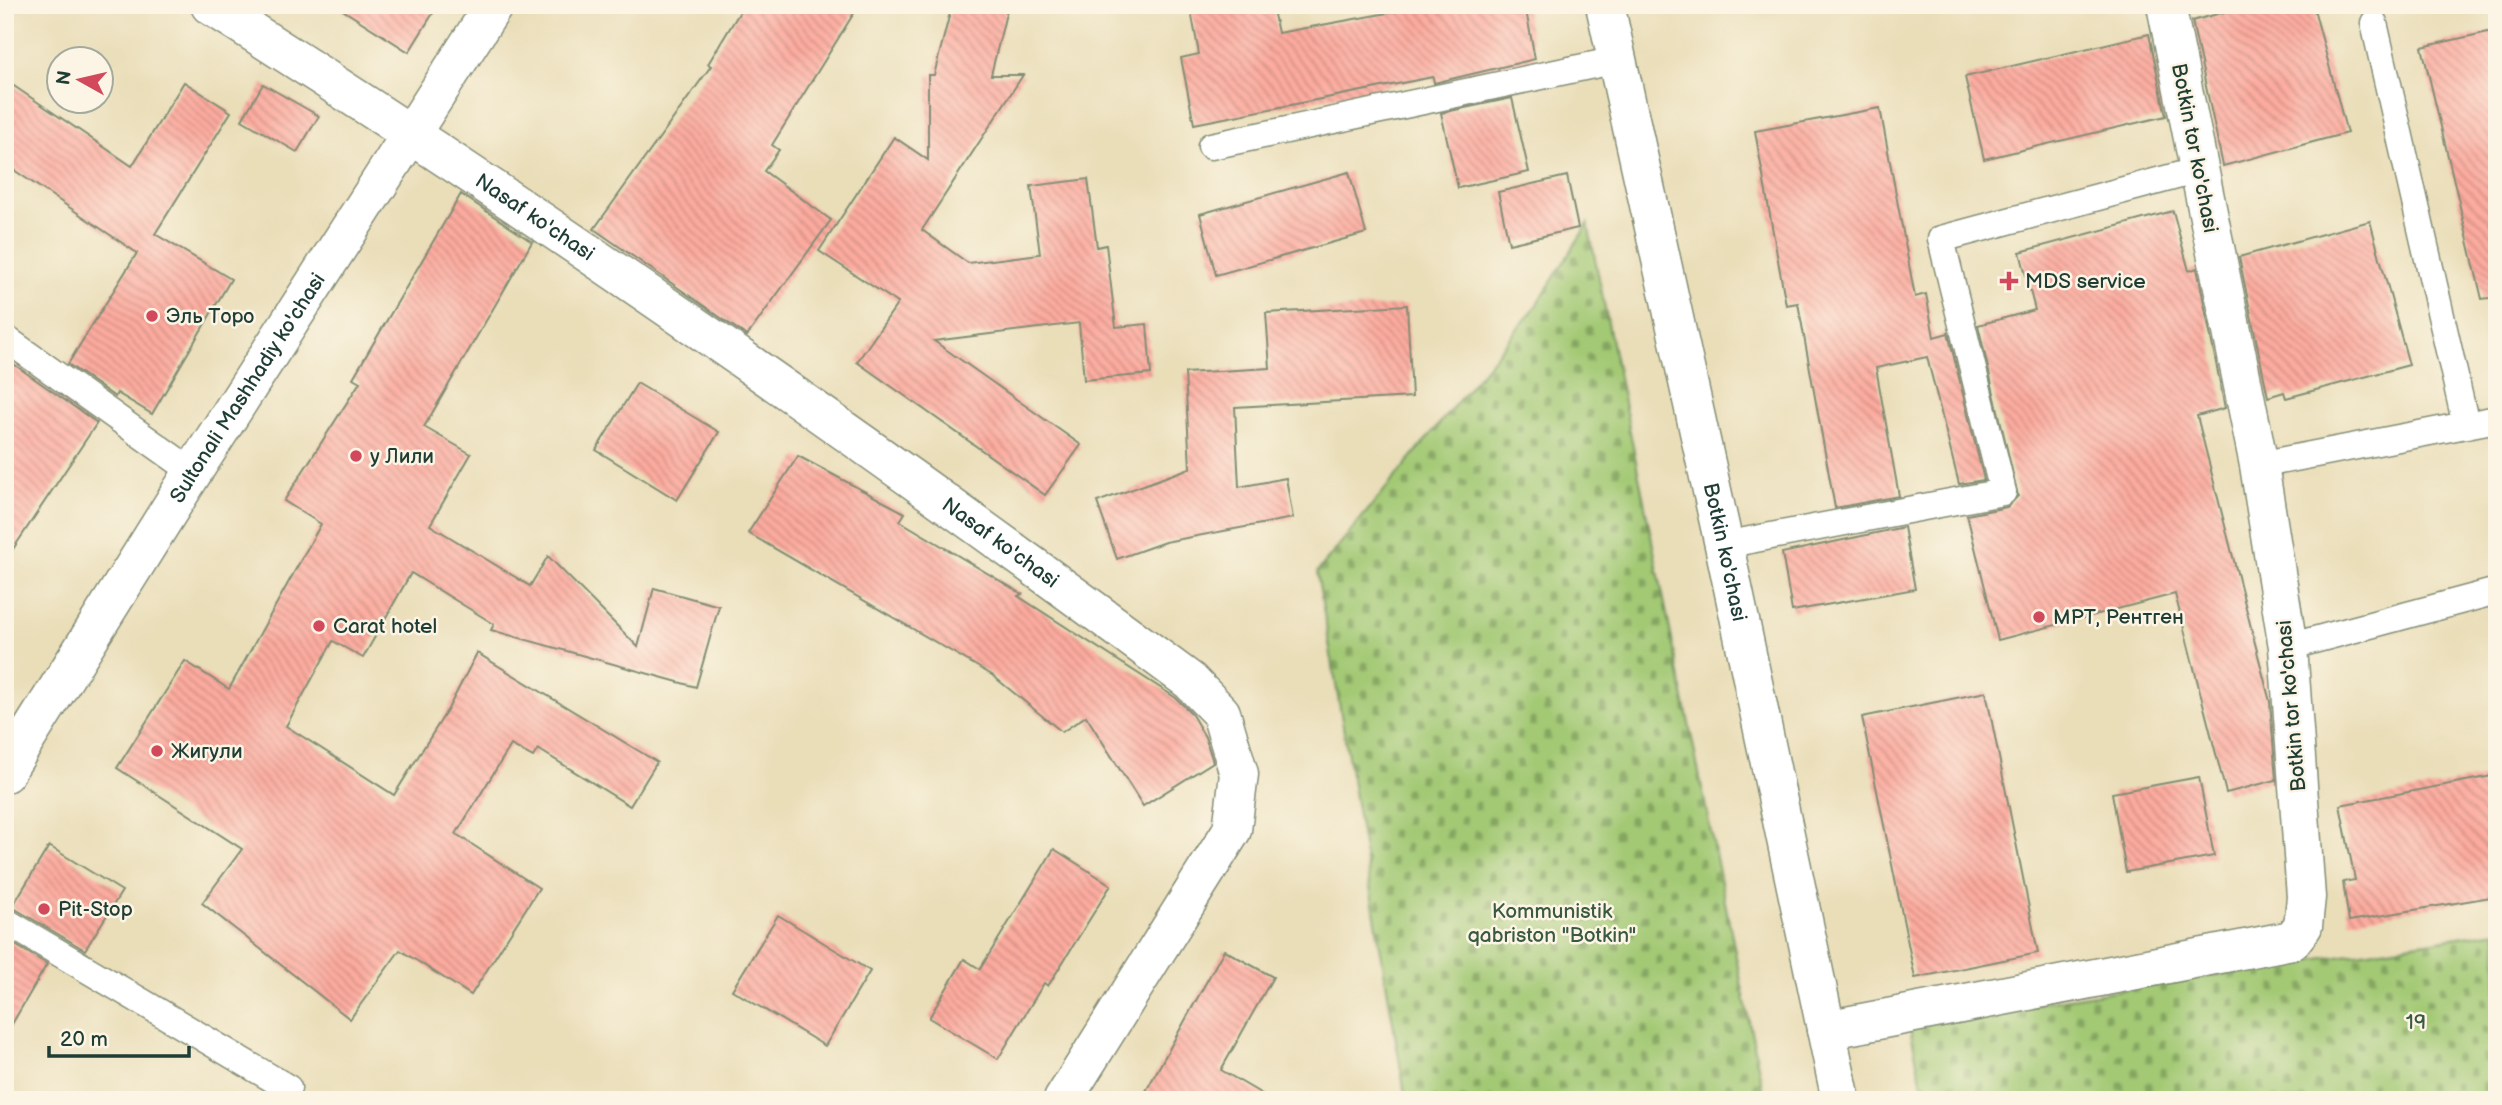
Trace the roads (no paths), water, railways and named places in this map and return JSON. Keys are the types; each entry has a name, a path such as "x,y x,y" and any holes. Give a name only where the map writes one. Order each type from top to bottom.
{"street":[{"name":"Nasaf ko'chasi","path":"210,5 411,132 961,512 1190,681 1221,713 1239,774 1231,830 1063,1100"},
{"name":"Sultonali Mashhadiy ko'chasi","path":"5,773 193,472 494,5"},
{"name":"Botkin ko'chasi","path":"1605,5 1724,545 1841,1100"},
{"name":"Botkin tor ko'chasi","path":"1826,1030 2292,940 2303,926 2306,897 2288,647 2259,466 2166,5"}],"lane":[{"path":"2374,23 2466,425"},
{"path":"1211,146 1617,60"},
{"path":"1724,545 2003,492 1941,239 2199,170"},
{"path":"5,338 193,472"},
{"path":"2259,466 2497,419"},
{"path":"2288,647 2497,591"},
{"path":"5,921 288,1088"}],"place":[{"name":"MDS service","path":"2009,281"},
{"name":"Эль Торо","path":"152,316"},
{"name":"у Лили","path":"356,456"},
{"name":"МРТ, Рентген","path":"2039,617"},
{"name":"Carat hotel","path":"319,626"},
{"name":"Жигули","path":"157,751"},
{"name":"Pit-Stop","path":"44,909"}],"park label":[{"name":"Kommunistik qabriston \"Botkin\"","path":"1552,923"},
{"name":"19","path":"2416,1022"}]}
